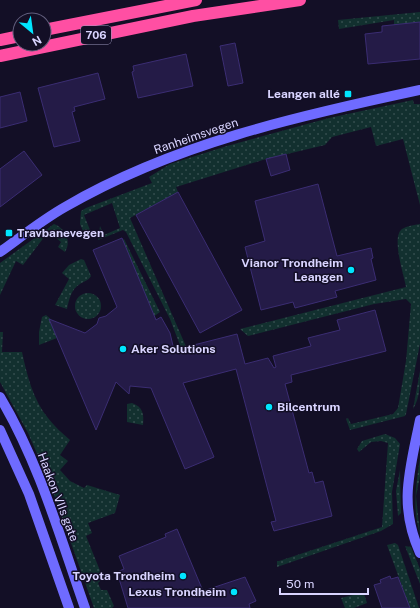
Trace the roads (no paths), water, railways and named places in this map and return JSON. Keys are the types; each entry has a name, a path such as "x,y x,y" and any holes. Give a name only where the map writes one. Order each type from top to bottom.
{"highway":[{"name":"706","path":"52,28 196,0"},
{"name":"706","path":"0,56 186,17 300,0"},
{"path":"0,40 12,38"}],"street":[{"name":"Ranheimsvegen","path":"0,252 64,208 128,175 182,152 258,129 368,101 420,90"},
{"name":"Haakon VIIs gate","path":"0,397 24,444 43,490 85,608"},
{"path":"420,420 408,477 406,502 410,528 420,553"},
{"path":"0,430 29,494 69,608"}],"place":[{"name":"Leangen allé","path":"348,94"},
{"name":"Travbanevegen","path":"9,233"},
{"name":"Vianor Trondheim Leangen","path":"351,270"},
{"name":"Aker Solutions","path":"123,349"},
{"name":"Bilcentrum","path":"269,407"},
{"name":"Toyota Trondheim","path":"183,576"},
{"name":"Lexus Trondheim","path":"234,592"}]}
